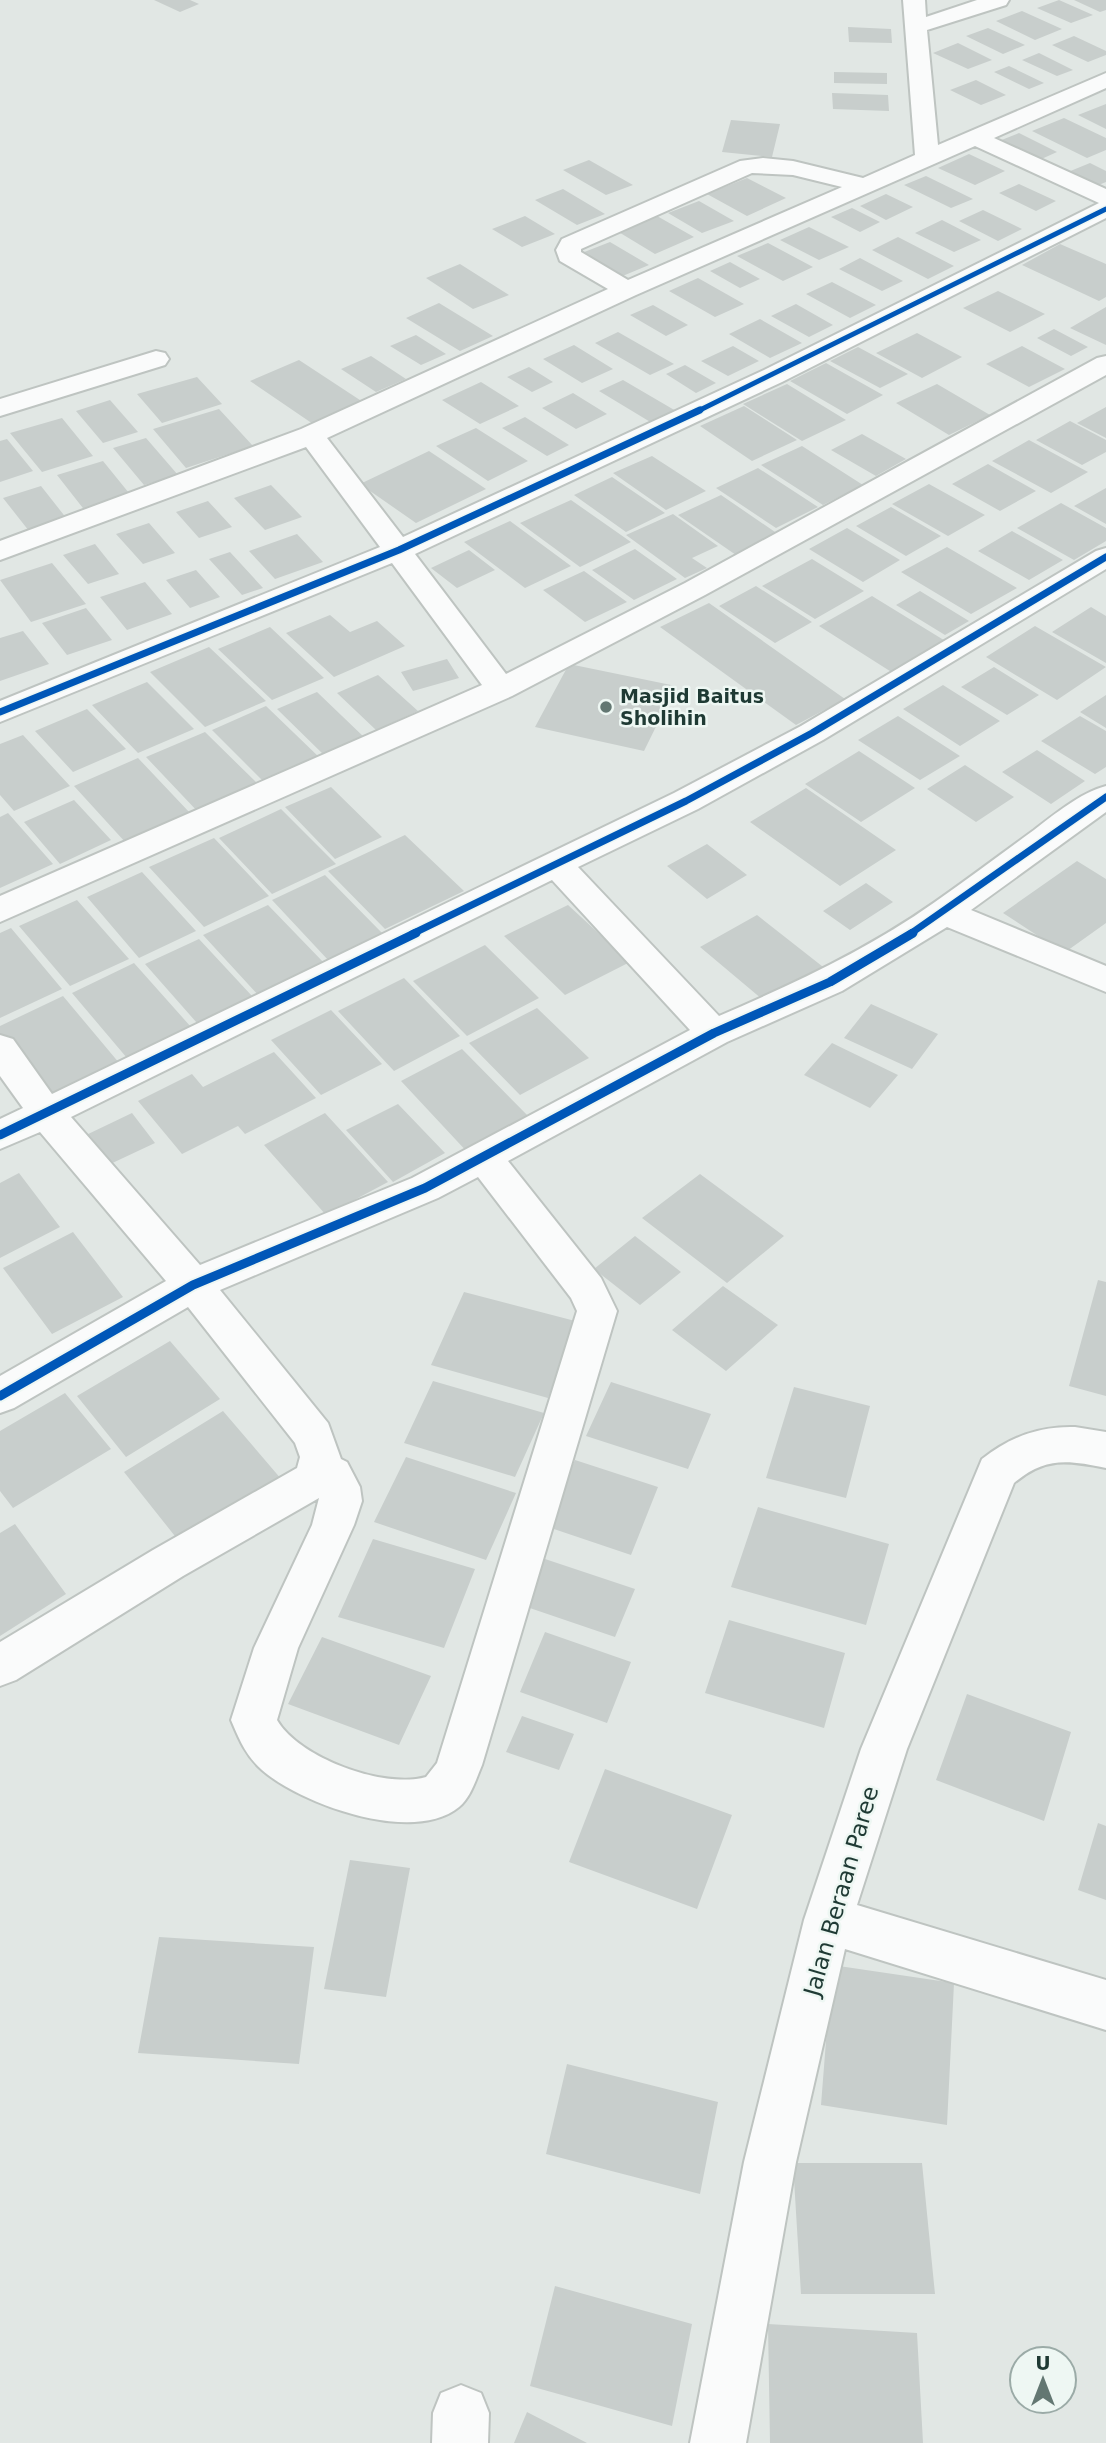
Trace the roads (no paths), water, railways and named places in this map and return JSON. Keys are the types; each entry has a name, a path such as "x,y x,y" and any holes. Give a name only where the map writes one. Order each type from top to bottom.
{"street":[{"path":"914,0 927,158"},
{"path":"916,27 998,0"},
{"path":"0,551 311,435 627,290 1106,80"},
{"path":"976,138 1106,198"},
{"path":"627,290 569,256 571,244 748,166 802,168 866,186"},
{"path":"0,712 399,550 773,376 1106,209"},
{"path":"1078,223 1106,237"},
{"path":"0,408 156,359"},
{"path":"0,910 501,689 695,589 1106,364"},
{"path":"311,435 501,689"},
{"path":"0,1135 686,801 812,733 1106,557"},
{"path":"0,1396 193,1285 425,1188 714,1033 830,982 867,962 945,912 1063,825 1106,797"},
{"path":"556,864 714,1033"},
{"path":"945,912 1106,980"},
{"path":"0,1048 46,1113 193,1285 313,1435 321,1457 315,1479 168,1563 0,1666"},
{"path":"318,1466 332,1475 339,1488 341,1501 333,1525 276,1648 254,1720 255,1730 287,1761 327,1782 376,1798 420,1801 438,1795 450,1784 459,1765 597,1311 587,1289 484,1158"},
{"name":"Jalan Beraan Paree","path":"718,2443 770,2162 828,1920 884,1749 997,1472 1015,1455 1038,1446 1062,1443 1106,1450"},
{"path":"828,1920 1106,2005"}],"place":[{"name":"Masjid Baitus Sholihin","path":"606,707"}]}
